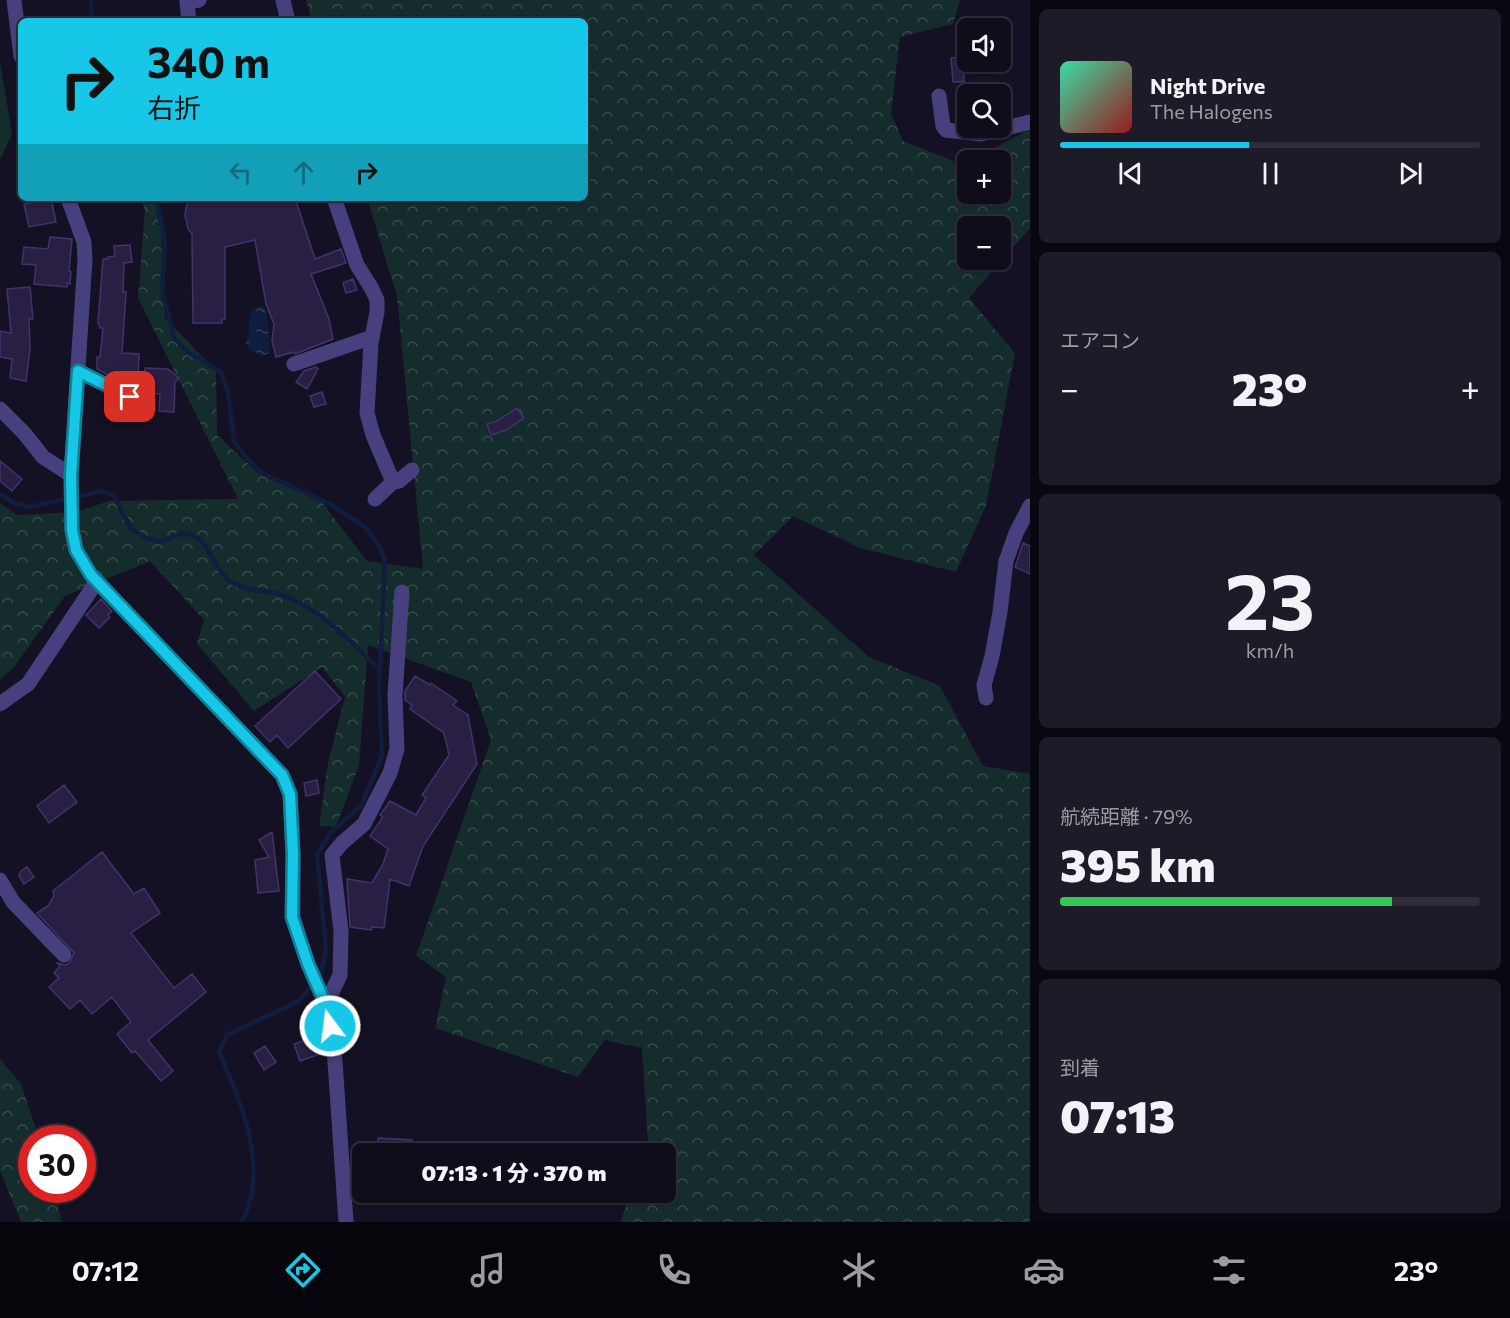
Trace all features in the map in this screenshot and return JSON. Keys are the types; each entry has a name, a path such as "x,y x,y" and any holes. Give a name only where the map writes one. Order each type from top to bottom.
{"street":[{"path":"14,0 18,32"},
{"path":"189,18 187,2 199,0"},
{"path":"283,0 287,18"},
{"path":"939,96 943,126 946,130 981,134 1030,122"},
{"path":"69,201 84,242 85,259 71,478 72,530 76,550 91,575 282,775 290,794 293,855 292,917 311,973 323,998 334,1047 346,1222"},
{"path":"335,201 357,265 377,300 367,413 362,423 385,486 399,481 412,470"},
{"path":"294,364 372,337"},
{"path":"78,371 147,405"},
{"path":"0,409 24,433 43,457 71,478"},
{"path":"986,698 984,685 1000,612 1006,561 1016,533 1030,506"},
{"path":"0,704 28,684 97,581"},
{"path":"323,998 340,975 341,932 331,862 332,855 364,824 390,773 397,749 395,694 402,592"},
{"path":"0,880 13,902 64,955"}],"green space":[{"path":"306,0 960,0 953,24 900,37 891,113 903,141 957,162 957,204 1011,204 1011,150 991,150 1030,129 1030,228 1011,250 1011,216 957,216 957,270 993,270 969,298 1015,353 986,506 956,572 860,548 793,516 754,555 869,657 940,686 983,766 1030,774 1030,1222 620,1222 627,1203 676,1203 676,1143 648,1143 642,1048 605,1040 578,1077 435,1028 446,977 416,956 491,740 471,682 368,645 359,765 336,827 319,826 328,763 345,697 322,667 254,711 197,644 204,620 150,561 65,596 14,667 0,680 0,503 17,515 76,512 109,501 238,499 138,298 145,210 141,201 155,201 160,213 165,318 216,371 217,435 258,473 321,501 367,561 423,569 397,296 368,201 588,201 588,18 311,18"},
{"path":"0,62 12,134 0,160"},
{"path":"0,1059 21,1084 35,1125 18,1125 18,1203 57,1203 62,1222 21,1222 0,1171"}],"water":[{"path":"264,306 271,352 263,356 249,350 246,342 251,312"}],"building":[{"path":"951,58 957,58 957,72 964,72 964,82 953,82"},
{"path":"51,201 56,222 29,227 24,204"},
{"path":"187,201 296,201 315,259 341,249 346,263 311,274 329,319 333,339 295,354 294,352 276,357 272,341 274,324 266,304 255,240 225,247 225,319 222,319 222,323 193,323 192,234 188,229 185,215"},
{"path":"50,237 72,239 70,284 67,283 67,287 34,284 36,265 22,264 24,247 48,249"},
{"path":"130,245 132,262 124,263 123,292 126,292 122,353 139,354 138,377 120,376 120,379 115,379 97,369 103,328 100,328 98,322 103,259 115,256 114,246"},
{"path":"353,279 357,290 346,293 343,283"},
{"path":"30,287 33,319 29,319 30,349 26,381 10,378 12,359 0,357 0,331 11,333 7,289"},
{"path":"316,367 318,369 307,389 296,382 304,371"},
{"path":"145,368 168,369 179,378 175,382 174,412 159,411 160,394 145,392"},
{"path":"322,392 326,404 314,407 310,396"},
{"path":"517,408 524,418 506,430 491,435 487,424 497,421"},
{"path":"0,461 22,479 12,491 0,481"},
{"path":"1023,543 1030,546 1030,574 1015,567"},
{"path":"101,599 112,611 108,615 110,617 99,628 86,615"},
{"path":"315,671 341,699 288,748 277,735 270,742 255,726"},
{"path":"415,676 430,685 431,683 457,701 453,705 468,715 477,764 423,846 409,886 390,879 384,928 372,927 371,930 350,927 347,879 372,883 383,864 388,849 370,836 383,817 380,815 390,801 416,815 426,798 422,795 449,755 444,733 410,709 412,705 405,700 405,691"},
{"path":"317,780 319,793 306,796 304,783"},
{"path":"64,785 77,802 49,823 37,806"},
{"path":"272,832 279,891 258,893 255,860 269,857 259,840"},
{"path":"102,852 134,894 144,888 160,913 131,933 174,988 192,974 206,992 148,1040 173,1071 161,1081 135,1051 132,1053 117,1034 131,1022 112,997 92,1014 80,1000 70,1009 49,987 59,978 54,973 60,966 57,963 66,965 74,953 37,913 48,906 54,896 53,891"},
{"path":"27,867 34,877 24,884 19,876 21,871"},
{"path":"322,1035 324,1050 319,1052 320,1054 300,1061 294,1044"},
{"path":"265,1046 276,1062 264,1070 254,1053"},
{"path":"378,1138 412,1140 412,1143 378,1143"}],"waterway":[{"path":"91,0 92,18"},
{"path":"157,201 165,242 162,290 174,338 189,353 221,372 228,391 234,441 247,459 262,473 330,504 364,526 379,546 385,560 379,689 382,756 361,806 330,833 317,855 326,949 321,974 317,978"},
{"path":"0,494 14,503 30,507 102,491 114,496 131,529 146,538 160,542 183,533 196,537 206,547 227,579 245,588 282,595 310,609 335,627 380,670"},
{"path":"242,1222 250,1202 253,1158 236,1092 219,1052 227,1035 299,1001 312,985"}],"route":[{"path":"130,397 78,371 71,475 72,530 76,550 91,575 282,775 290,794 293,855 292,917 308,964 326,1005 330,1026"}]}
